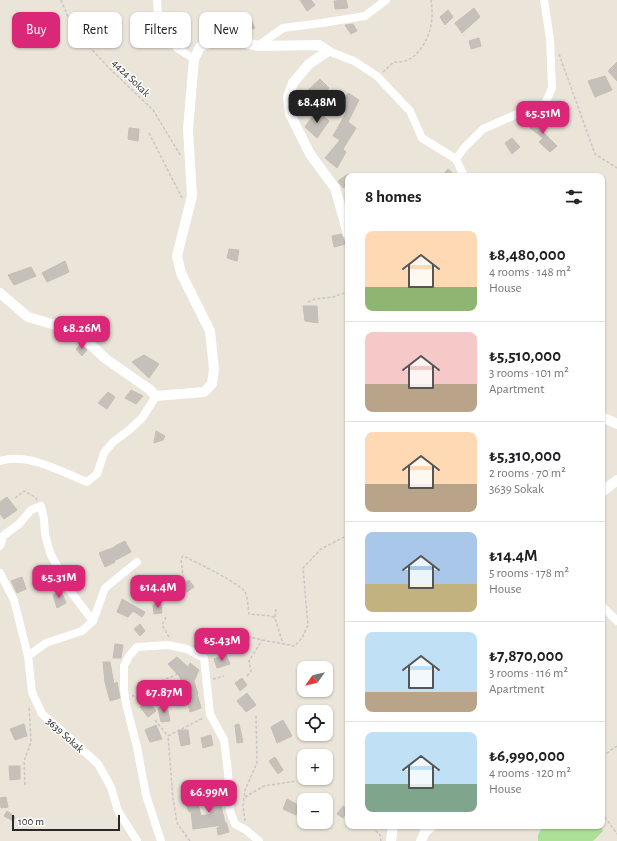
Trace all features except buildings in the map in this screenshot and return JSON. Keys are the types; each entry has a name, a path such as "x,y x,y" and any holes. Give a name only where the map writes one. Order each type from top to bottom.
{"street":[{"path":"157,0 158,14 177,48 194,59"},
{"path":"258,46 283,28 365,16 386,0"},
{"path":"456,159 464,148 483,129 545,104 552,88 550,41 544,0"},
{"path":"0,293 28,317 76,331 106,359 149,389 156,396 204,392 212,384 214,369 210,331 181,273 177,256 192,196 188,129 194,59 200,47 222,37 258,46 319,45 354,61 378,77 410,111 422,138 456,159 463,173"},
{"path":"328,50 309,64 293,82 288,97 290,114 310,154 335,188 345,223"},
{"path":"0,461 8,458 27,459 87,482 97,474 104,452 113,442 142,418 156,396"},
{"path":"605,418 617,424"},
{"path":"605,490 617,480"},
{"path":"0,546 4,536 19,524 31,510 41,506 45,534 50,553 71,592 93,621"},
{"path":"28,656 46,643 82,631 93,621 105,588 137,562"},
{"name":"3639 Sokak","path":"0,573 14,600 28,656 32,692 42,714 72,739 98,764 111,787 118,811 138,841"},
{"path":"605,609 617,621"},
{"path":"161,841 146,795 137,747 126,704 124,690 124,666 129,656 137,647 168,645 187,649 204,658 210,714 224,740 228,772 230,811 235,824 246,830 259,841"},
{"path":"391,841 393,829"},
{"path":"422,841 425,832 428,829"}],"path":[{"name":"4424 Sokak","path":"61,0 73,29 108,67 153,110 183,158"},
{"path":"378,77 394,62 402,62 412,58 423,45 429,34 431,25 431,0"},
{"path":"550,41 557,49 595,154 617,168"},
{"path":"150,134 188,210"},
{"path":"308,302 315,299 333,297 345,293"},
{"path":"15,498 24,491 35,497 41,506"},
{"path":"204,658 251,637 295,646 302,638 308,625 303,568 321,549 345,537"},
{"path":"175,585 184,576 181,559 184,556 240,587 246,593 249,614 271,616 275,618"},
{"path":"276,609 275,618 283,644"},
{"path":"166,617 162,626 169,637 168,645"},
{"path":"247,676 250,671 249,661 262,640"},
{"path":"124,690 142,701 149,690 163,680 182,671"},
{"path":"206,681 224,676"},
{"path":"25,784 24,761 31,742 29,702 32,692"},
{"path":"168,736 210,714"},
{"path":"246,830 243,805 245,790 257,763 256,714"},
{"path":"156,720 168,736 173,798 177,823 190,841"},
{"path":"605,755 617,746"},
{"path":"244,798 264,786 296,781"},
{"path":"605,817 617,834"},
{"path":"374,829 380,835 381,841"}],"green space":[{"path":"541,829 602,829 603,831 593,841 538,841 538,835"}]}
